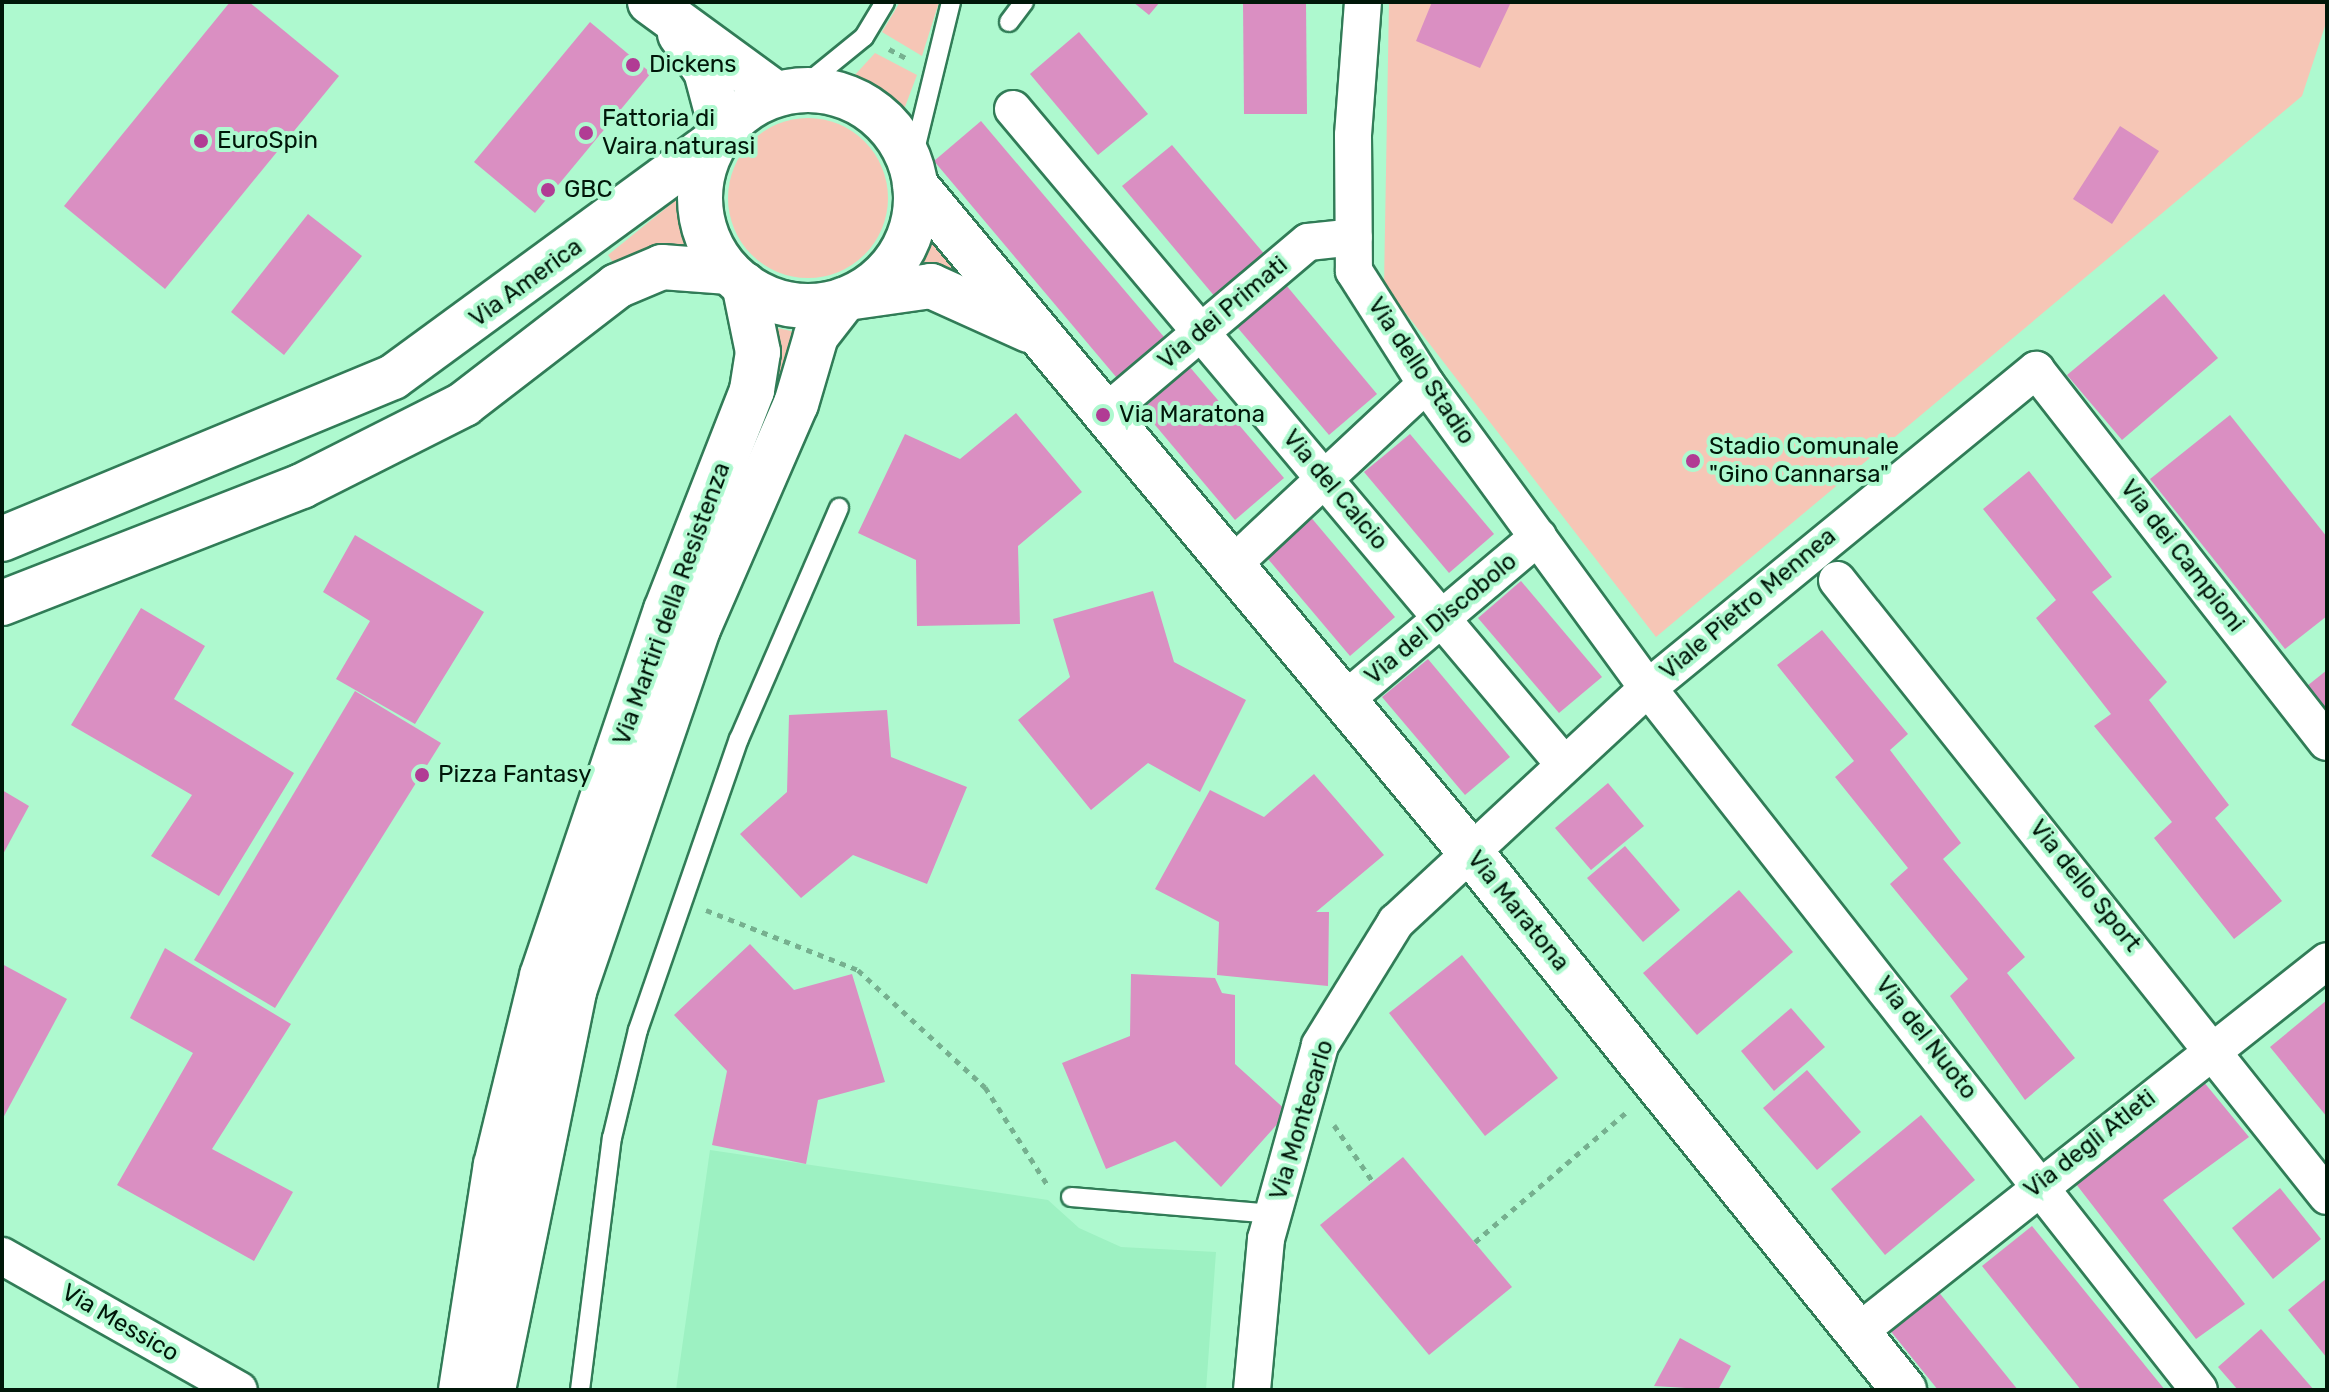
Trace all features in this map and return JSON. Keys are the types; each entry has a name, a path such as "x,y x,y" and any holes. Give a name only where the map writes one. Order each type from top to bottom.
{"street":[{"name":"Via dello Stadio","path":"1363,2 1354,271 1426,384 1648,688"},
{"path":"660,10 706,71 719,136 788,92"},
{"path":"660,10 788,92 840,94 870,109 913,176"},
{"name":"Via del Calcio","path":"1013,109 1563,763"},
{"name":"Via Martiri della Resistenza","path":"461,1390 496,1165 542,976 666,610 752,390 756,331 737,278 710,243 700,206 719,136"},
{"name":"Via America","path":"2,539 393,377 719,136"},
{"name":"Via Martiri della Resistenza","path":"493,1390 574,991 698,629 796,404 816,336 844,300 894,263 912,228 913,176"},
{"name":"Via Maratona","path":"913,176 1005,287 1029,330 1232,565 1468,849 1904,1390"},
{"name":"Via dei Primati","path":"1103,415 1199,329 1308,242 1354,237"},
{"path":"2,603 353,460 464,404 617,286 662,267 737,278 777,302 844,300"},
{"name":"Via Maratona","path":"844,300 931,286 1029,330"},
{"name":"Viale Pietro Mennea","path":"1468,849 1648,688 2036,370"},
{"name":"Via dei Campioni","path":"2036,370 2327,742"},
{"path":"1232,565 1426,384"},
{"path":"325,405 353,460"},
{"name":"Via del Discobolo","path":"1345,700 1538,537"},
{"name":"Via dello Sport","path":"1837,580 2214,1046 2327,1196"},
{"name":"Via del Nuoto","path":"1648,688 2041,1183 2199,1390"},
{"name":"Via Montecarlo","path":"1252,1390 1273,1214 1320,1045 1396,922 1468,849"},
{"name":"Via degli Atleti","path":"1857,1333 2214,1046 2327,961"},
{"name":"Via Messico","path":"2,1256 224,1386"}],"lane":[{"path":"788,92 864,37 885,2"},
{"path":"913,176 951,2"},
{"path":"1009,22 1024,2"},
{"path":"580,1390 612,1138 638,1030 739,739 839,508"},
{"path":"1071,1197 1273,1214"}],"path":[{"path":"683,900 858,970 985,1087 1027,1163 1054,1192 1071,1197"},
{"path":"1475,1242 1660,1085"},
{"path":"1308,1088 1373,1182"}],"shaded area":[{"path":"900,2 939,2 922,56 882,32"},
{"name":"Stadio Comunale \"Gino Cannarsa\"","path":"1389,2 2327,2 2327,20 2302,96 1656,637 1384,285"},
{"path":"875,53 917,75 903,112 853,77"},
{"path":"808,118 838,125 864,142 881,168 888,198 881,228 864,254 838,271 808,278 778,271 752,254 735,228 728,198 735,168 752,142 778,125"},
{"path":"676,200 687,250 617,268 608,255"},
{"path":"929,236 1009,303 915,267"},
{"path":"773,327 800,333 788,390 769,383"},
{"path":"710,1150 1048,1200 1079,1228 1121,1247 1216,1252 1206,1390 676,1390"}],"building":[{"name":"EuroSpin","path":"230,2 249,2 339,76 165,289 64,206"},
{"path":"1133,2 1160,2 1149,15"},
{"path":"1243,2 1306,2 1307,114 1244,114"},
{"path":"1432,2 1511,2 1480,68 1416,41"},
{"path":"590,22 651,73 535,213 474,162"},
{"path":"1079,32 1148,114 1098,155 1030,74"},
{"path":"981,121 1170,344 1122,384 934,161"},
{"path":"2120,126 2159,151 2112,224 2073,199"},
{"path":"1172,145 1266,256 1216,298 1122,186"},
{"path":"308,214 362,256 284,355 231,312"},
{"path":"1286,285 1377,394 1329,435 1237,327"},
{"path":"2164,294 2218,358 2122,440 2067,375"},
{"path":"1183,359 1284,478 1235,520 1134,400"},
{"path":"1016,413 1082,492 1018,546 1020,624 917,626 916,560 858,533 905,434 960,459"},
{"path":"2230,415 2327,537 2327,616 2285,649 2150,479"},
{"path":"1410,434 1494,534 1449,573 1364,472"},
{"path":"2029,471 2112,577 2092,592 2167,682 2149,700 2229,805 2215,818 2282,901 2234,939 2154,838 2172,822 2094,726 2111,714 2036,618 2056,600 1983,509"},
{"path":"1309,515 1395,617 1350,656 1263,553"},
{"path":"355,535 484,612 415,724 336,679 370,621 323,592"},
{"path":"1521,581 1602,677 1559,713 1478,618"},
{"path":"1153,591 1174,662 1246,700 1200,792 1148,763 1091,810 1018,720 1070,677 1053,619"},
{"path":"141,608 205,646 174,699 294,773 219,896 151,856 192,795 71,725"},
{"path":"1822,630 1908,734 1890,750 1961,843 1943,859 2025,957 2007,973 2075,1058 2025,1100 1950,996 1968,979 1890,884 1908,868 1835,777 1854,761 1777,665"},
{"path":"1428,659 1510,757 1465,795 1382,697"},
{"path":"2327,670 2327,711 2307,686"},
{"path":"355,691 441,743 275,1008 194,960"},
{"path":"887,710 891,757 967,787 927,884 853,855 801,898 740,834 787,792 789,715"},
{"path":"1314,774 1384,855 1316,912 1329,912 1328,986 1217,975 1219,922 1155,889 1210,790 1264,817"},
{"path":"1608,783 1644,826 1591,870 1555,828"},
{"path":"2,790 29,806 2,856"},
{"path":"1625,846 1680,910 1643,942 1587,878"},
{"path":"1739,890 1793,952 1697,1035 1643,973"},
{"path":"750,944 794,990 852,974 885,1082 818,1100 806,1164 712,1145 727,1071 674,1015"},
{"path":"165,948 291,1024 212,1149 293,1192 254,1261 117,1185 193,1053 130,1018"},
{"path":"1462,955 1558,1078 1485,1136 1389,1013"},
{"path":"2,964 67,999 2,1120"},
{"path":"1131,974 1215,978 1222,993 1235,995 1235,1064 1288,1112 1221,1187 1175,1141 1106,1169 1062,1063 1130,1036"},
{"path":"2327,1000 2327,1117 2270,1047"},
{"path":"1791,1008 1825,1047 1774,1091 1741,1051"},
{"path":"1807,1070 1861,1132 1817,1170 1763,1108"},
{"path":"2203,1081 2249,1137 2163,1200 2245,1304 2196,1339 2076,1184"},
{"path":"1921,1115 1975,1180 1885,1255 1831,1189"},
{"path":"1403,1157 1512,1287 1429,1355 1320,1225"},
{"path":"2280,1188 2321,1239 2273,1279 2232,1228"},
{"path":"2032,1226 2165,1390 2081,1390 1982,1266"},
{"path":"2327,1278 2327,1358 2288,1310"},
{"path":"1937,1290 2018,1390 1938,1390 1889,1329"},
{"path":"2261,1329 2314,1390 2238,1390 2218,1367"},
{"path":"1680,1338 1731,1366 1718,1390 1654,1386"}],"place":[{"name":"Dickens","path":"633,65"},
{"name":"Fattoria di Vaira naturasi","path":"586,133"},
{"name":"EuroSpin","path":"201,141"},
{"name":"GBC","path":"548,190"},
{"name":"Via Maratona","path":"1103,415"},
{"name":"Stadio Comunale \"Gino Cannarsa\"","path":"1693,461"},
{"name":"Pizza Fantasy","path":"422,775"}]}
